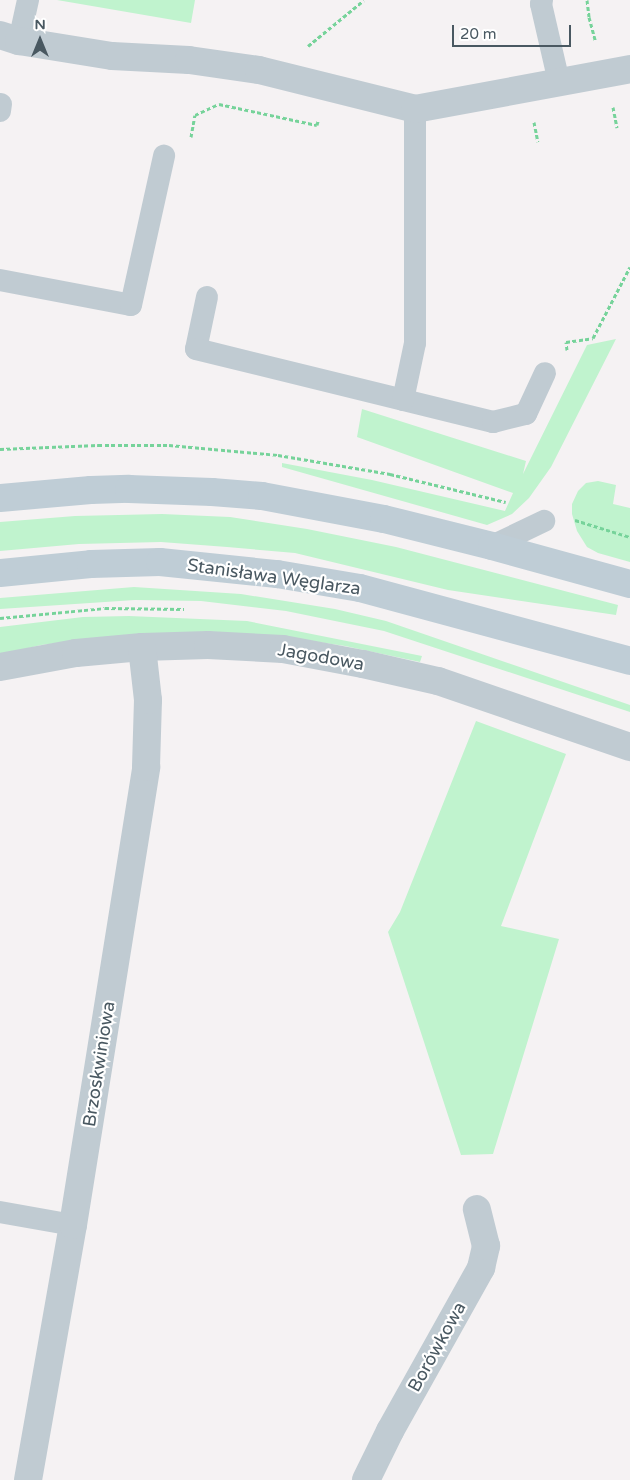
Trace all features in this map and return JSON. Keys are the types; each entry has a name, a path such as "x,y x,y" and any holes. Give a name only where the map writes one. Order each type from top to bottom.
{"street":[{"path":"10,38 112,56 189,60 259,70 415,109 630,69"},
{"path":"0,498 72,491 129,489 254,496 384,520 492,546 630,584"},
{"name":"Stanisława Węglarza","path":"0,573 91,564 160,562 277,574 360,588 630,661"},
{"name":"Jagodowa","path":"0,667 76,653 142,647 208,645 283,649 438,681 630,747"},
{"name":"Brzoskwiniowa","path":"28,1480 73,1225 146,767 148,700 142,647"},
{"name":"Borówkowa","path":"366,1480 390,1431 481,1268 486,1246 476,1209"}],"lane":[{"path":"10,38 28,0"},
{"path":"542,0 541,4 559,82"},
{"path":"403,400 415,343 415,109"},
{"path":"0,280 131,305 164,156"},
{"path":"207,297 196,349 493,422 526,414 545,373"},
{"path":"492,546 544,522"},
{"path":"0,1212 73,1225"}],"path":[{"path":"300,51 364,0"},
{"path":"587,0 596,44"},
{"path":"190,143 195,115 219,104 317,125 319,118"},
{"path":"613,104 617,128"},
{"path":"534,119 538,142"},
{"path":"545,373 570,367 566,342 593,338 630,267"}],"green space":[{"path":"57,0 195,0 191,23"},
{"path":"616,339 551,467 529,498 512,514 487,525 282,467 282,463 372,480 505,511 513,493 357,437 362,409 526,461 523,474 587,345"},
{"path":"598,481 616,485 613,504 630,508 630,562 598,553 587,547 577,531 572,514 572,504 578,491 586,483"},
{"path":"162,514 230,517 307,529 396,547 618,605 616,615 448,590 295,553 161,542 79,544 0,551 0,522 75,516"},
{"path":"134,587 241,594 335,609 386,621 630,705 630,712 384,631 286,611 201,601 135,600 0,609 0,598"},
{"path":"129,616 247,621 422,656 420,662 345,646 291,638 129,635 41,645 0,655 0,627 83,617"},
{"path":"476,721 566,754 501,926 559,939 493,1154 461,1155 388,932 400,912"}]}
